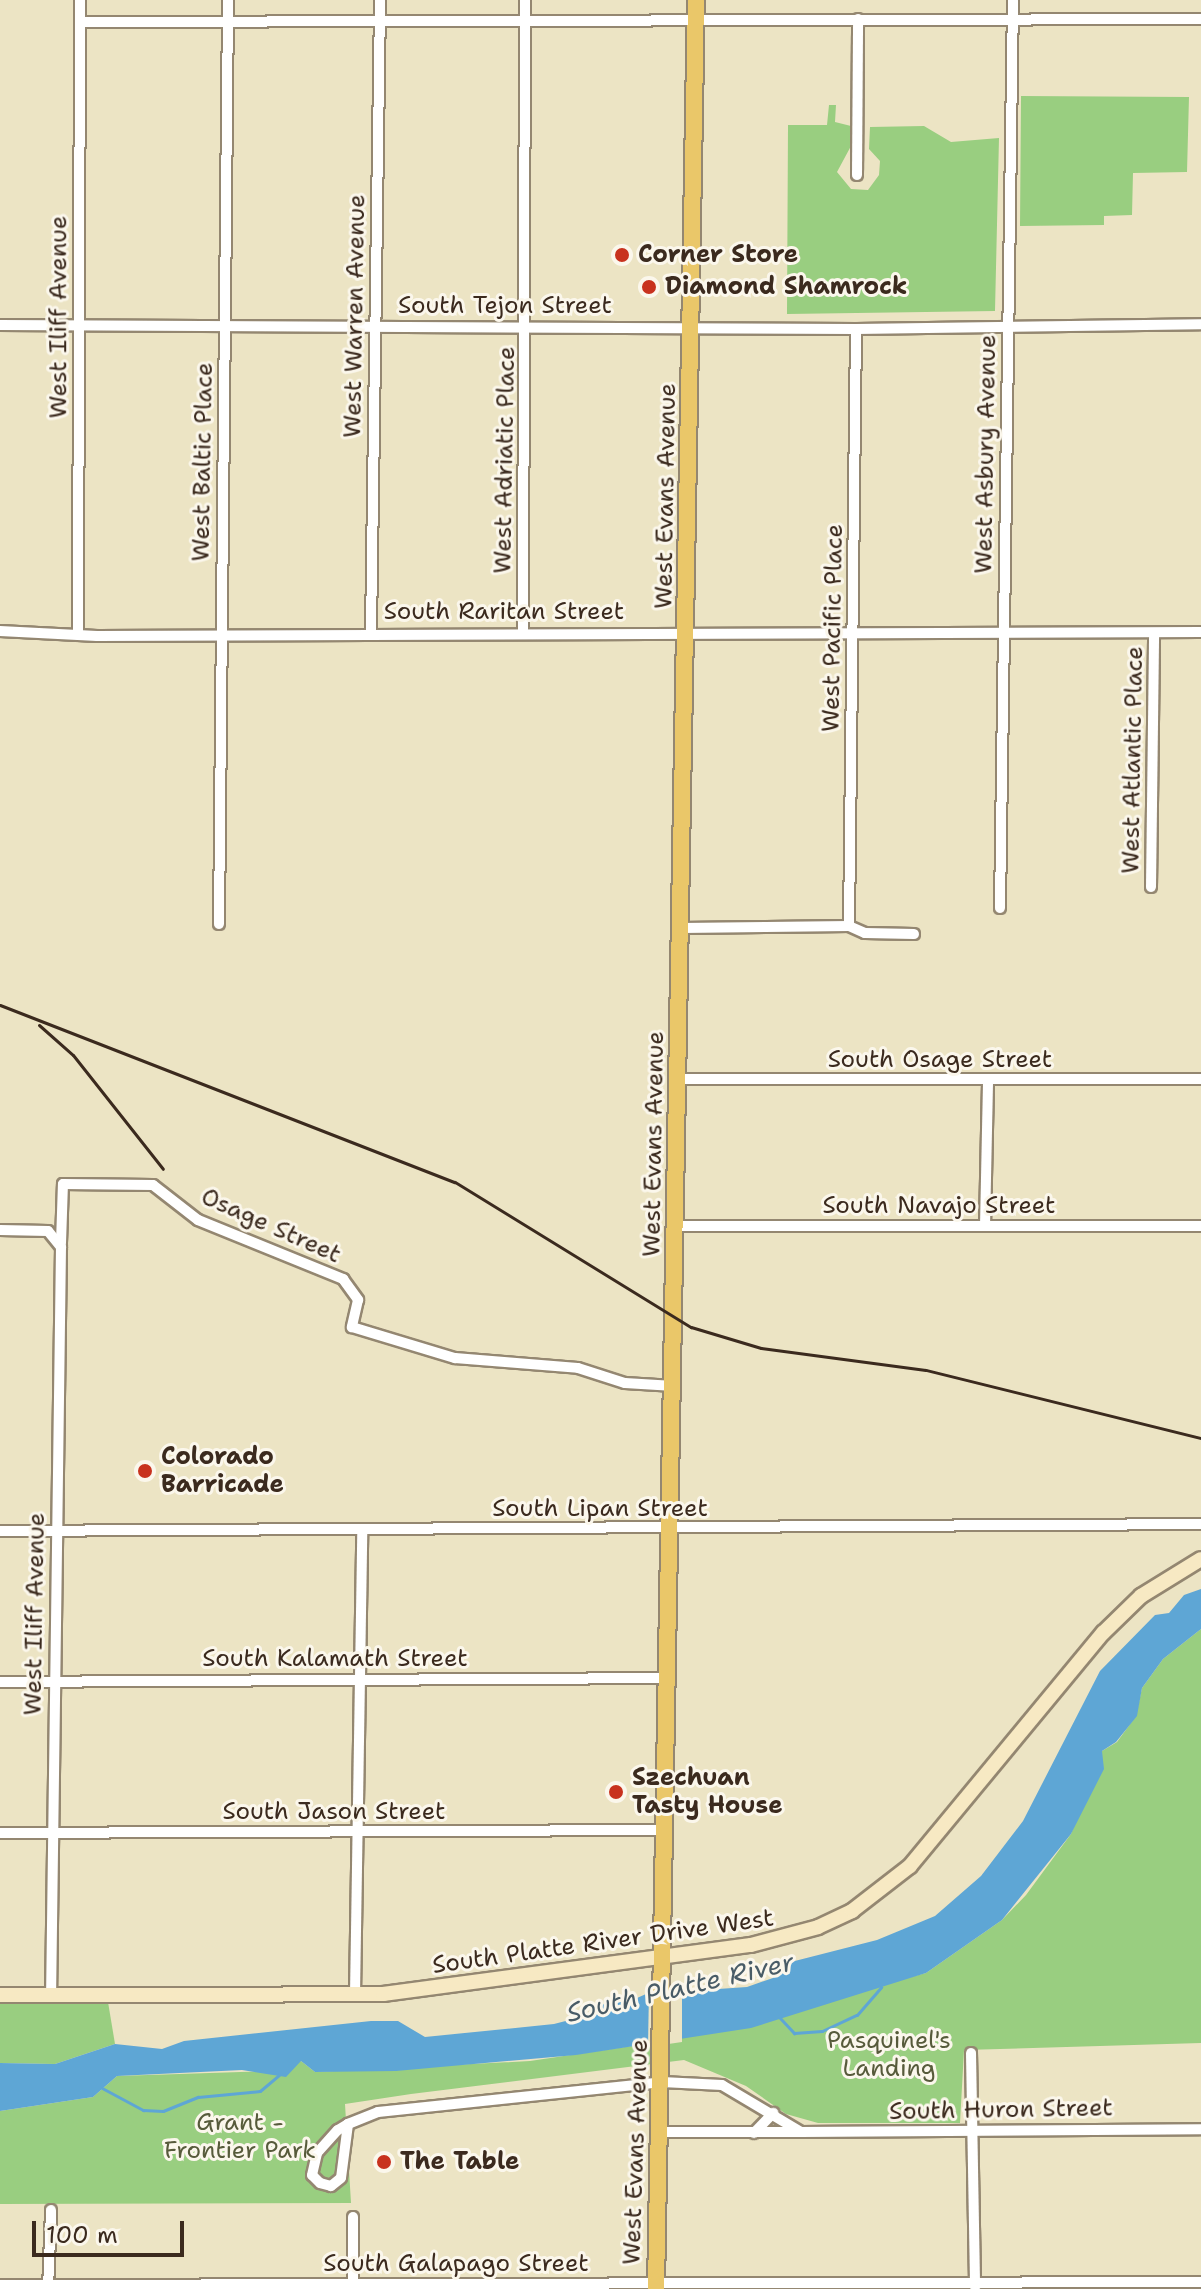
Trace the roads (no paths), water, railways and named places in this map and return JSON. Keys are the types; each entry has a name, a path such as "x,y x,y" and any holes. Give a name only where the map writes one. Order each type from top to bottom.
{"main road":[{"name":"West Evans Avenue","path":"656,2286 689,633 696,0"}],"street":[{"name":"West Iliff Avenue","path":"78,633 80,0"},
{"name":"West Baltic Place","path":"219,924 228,0"},
{"name":"West Warren Avenue","path":"371,632 380,0"},
{"name":"West Adriatic Place","path":"523,633 528,20 525,0"},
{"name":"West Asbury Avenue","path":"1000,908 1013,0"},
{"path":"857,175 858,19"},
{"path":"80,22 1201,19"},
{"name":"South Tejon Street","path":"0,325 856,329 1201,324"},
{"name":"West Pacific Place","path":"849,926 856,329"},
{"name":"South Raritan Street","path":"0,631 221,634 1201,632"},
{"name":"West Atlantic Place","path":"1151,887 1154,633"},
{"path":"682,928 849,926 865,933 914,934"},
{"name":"South Osage Street","path":"678,1079 1201,1079"},
{"path":"985,1226 988,1081"},
{"name":"Osage Street","path":"61,1247 63,1184 153,1185 198,1220 343,1279 358,1300 352,1327 455,1358 578,1368 625,1383 674,1386"},
{"name":"South Navajo Street","path":"677,1226 1201,1226"},
{"path":"0,1230 53,1234 61,1247"},
{"name":"West Iliff Avenue","path":"51,1996 61,1247"},
{"name":"South Lipan Street","path":"0,1531 1201,1524"},
{"path":"355,1995 362,1530"},
{"name":"South Platte River Drive West","path":"0,1995 355,1995 664,1962 790,1936 852,1911 881,1891 942,1831 1103,1633 1141,1596 1201,1559"},
{"name":"South Kalamath Street","path":"0,1682 670,1678"},
{"name":"South Jason Street","path":"0,1833 667,1830"},
{"path":"971,2053 975,2286"},
{"path":"348,2124 341,2178 331,2186 320,2183 312,2175 311,2163 348,2124 378,2112 662,2082 722,2085 801,2132"},
{"path":"754,2133 773,2113"},
{"name":"South Huron Street","path":"660,2132 1201,2129"},
{"path":"48,2287 51,2210"},
{"path":"353,2217 353,2287"},
{"name":"South Galapago Street","path":"0,2285 975,2286 1201,2282"}],"water":[{"path":"1201,1589 1201,1629 1163,1659 1142,1688 1137,1716 1116,1742 1102,1751 1104,1769 1071,1834 1002,1920 926,1973 751,2028 576,2055 396,2071 315,2072 301,2061 286,2077 242,2070 117,2076 93,2097 0,2111 0,2063 55,2064 115,2044 162,2049 184,2041 371,2021 398,2021 425,2037 554,2024 585,2016 607,2002 628,2002 646,1994 747,1987 773,1978 783,1964 877,1940 935,1916 981,1876 1023,1821 1100,1671 1155,1615 1169,1613 1184,1595"}],"waterway":[{"path":"780,2018 794,2033 822,2031 857,2015 881,1987"},
{"path":"102,2088 143,2110 163,2111 198,2097 260,2091 279,2075"}],"railway":[{"path":"0,1005 455,1182 691,1327 761,1348 926,1370 1201,1438"},
{"path":"39,1025 73,1055 163,1169"}],"place":[{"name":"Corner Store","path":"622,255"},
{"name":"Diamond Shamrock","path":"649,287"},
{"name":"Colorado Barricade","path":"145,1471"},
{"name":"Szechuan Tasty House","path":"616,1792"},
{"name":"The Table","path":"384,2162"}],"water label":[{"name":"South Platte River","path":"680,1987"}],"park label":[{"name":"Pasquinel's Landing","path":"889,2055"},
{"name":"Grant - Frontier Park","path":"240,2137"}]}
